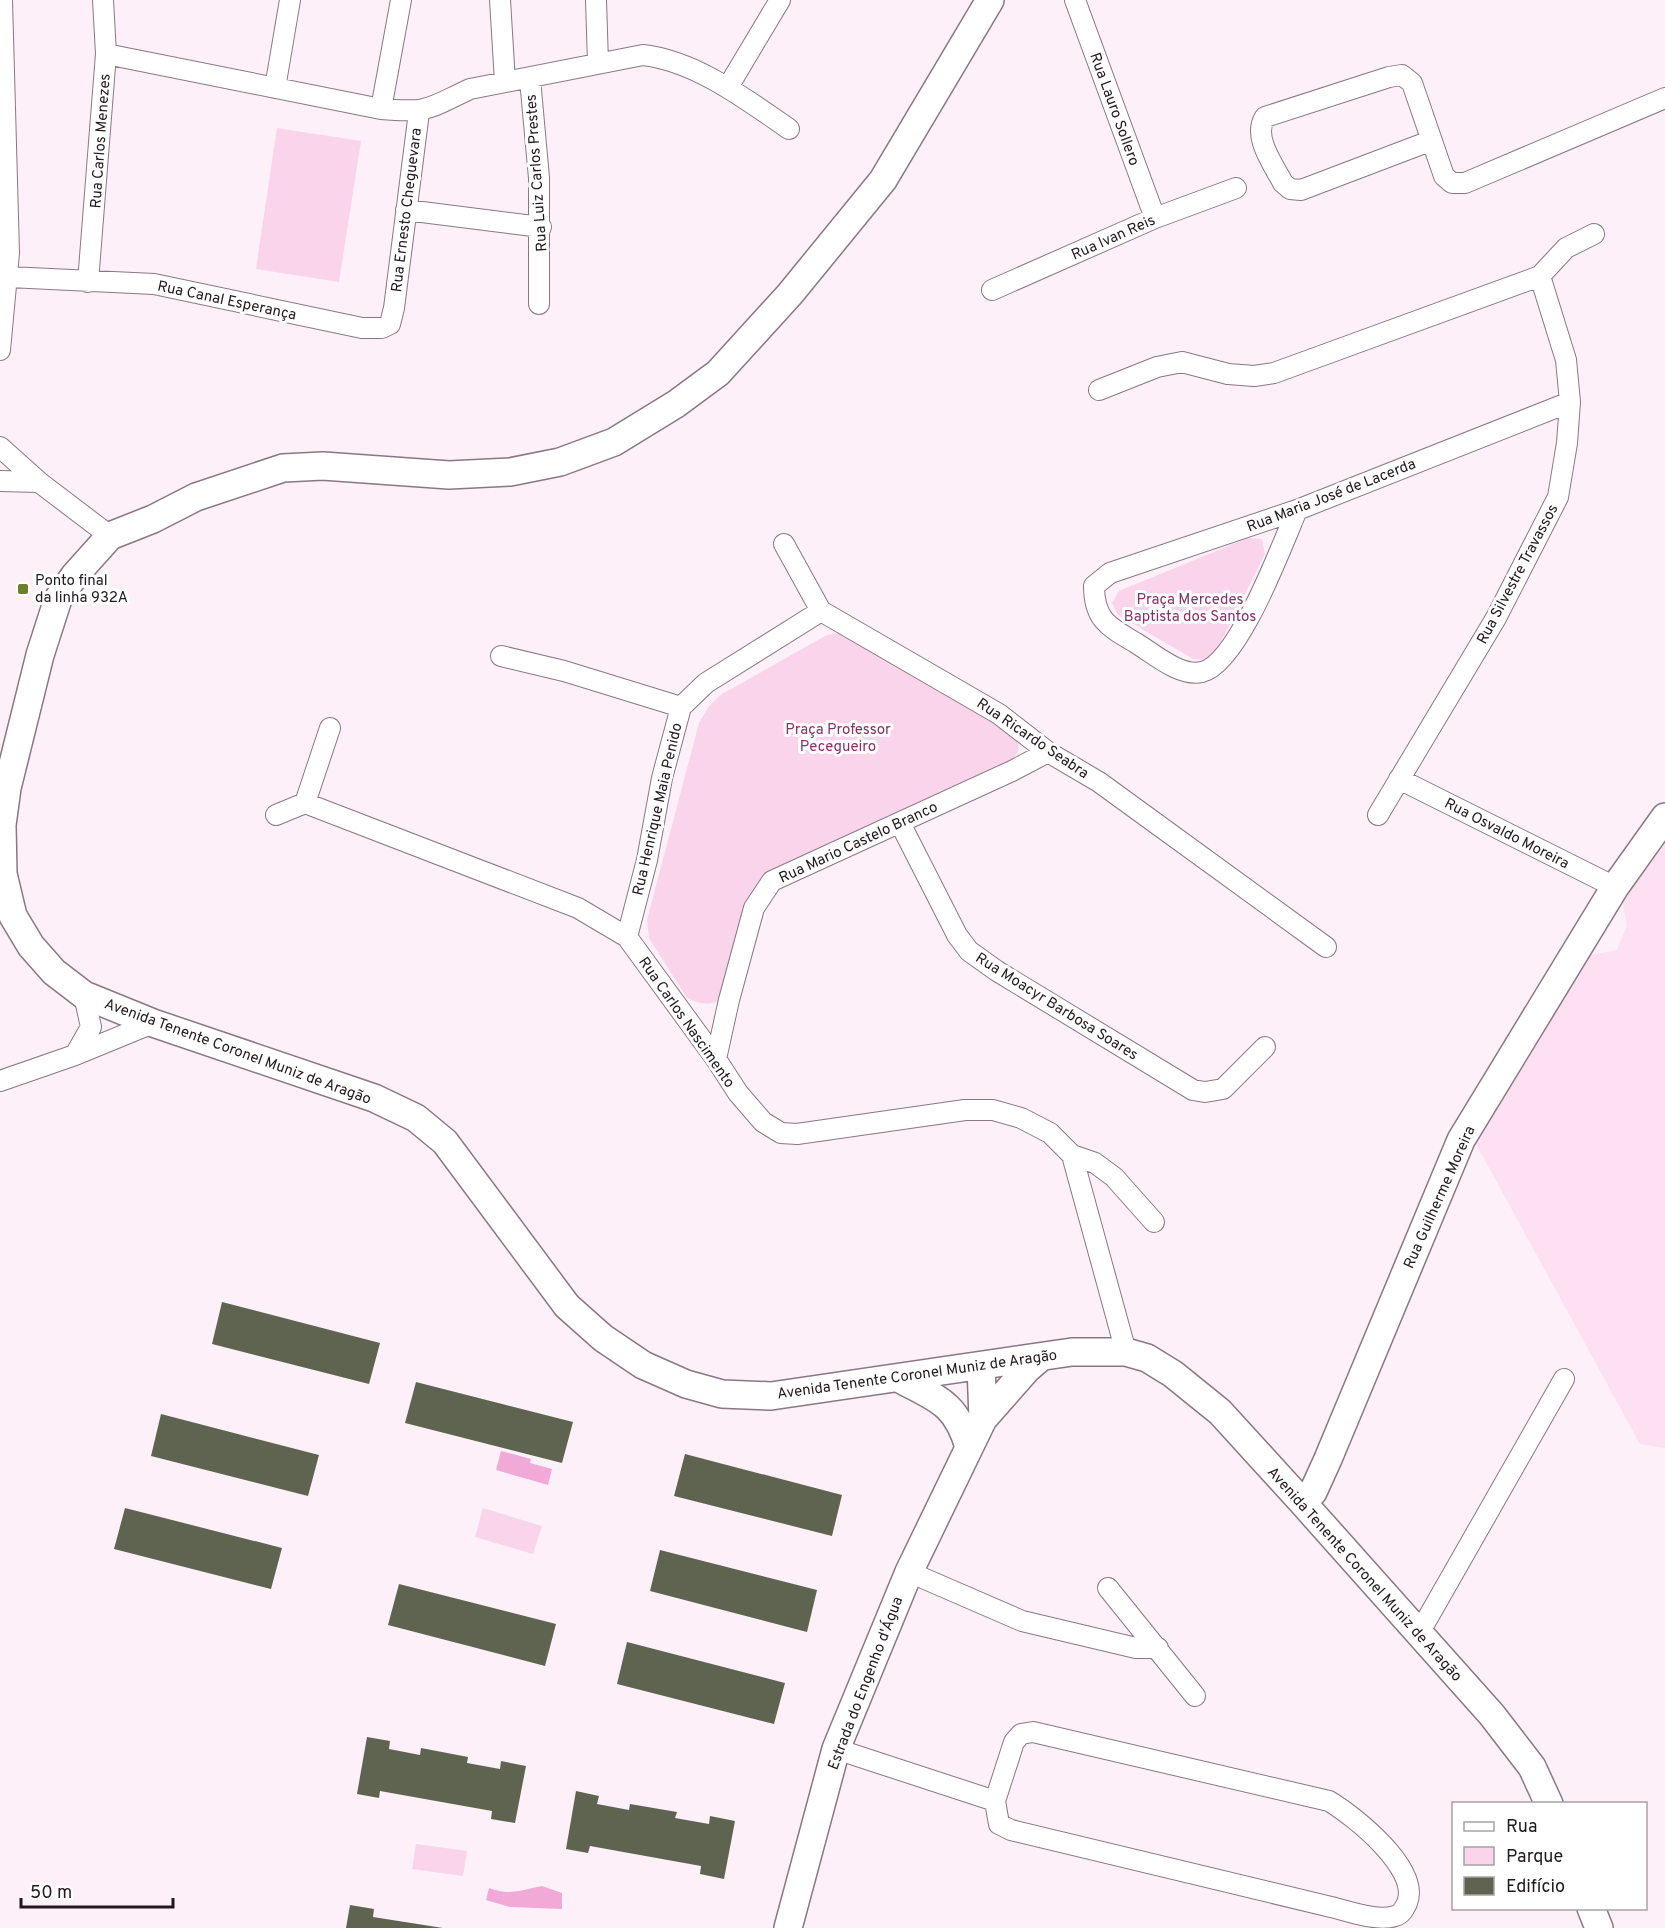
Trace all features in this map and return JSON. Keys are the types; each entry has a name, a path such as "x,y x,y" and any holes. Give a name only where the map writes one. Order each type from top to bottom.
{"main road":[{"name":"Avenida Tenente Coronel Muniz de Aragão","path":"990,0 883,180 790,294 718,373 676,404 614,442 560,462 510,472 449,475 323,466 283,468 243,479 196,497 153,519 110,536 75,574 58,599 40,655 9,778 2,825 3,874 13,916 31,946 54,972 84,995 153,1023 374,1098 416,1118 446,1142 567,1306 603,1338 644,1365 687,1384 732,1394 771,1396 900,1379 1072,1352 1126,1352 1148,1358 1173,1374 1220,1412 1303,1503 1492,1715 1532,1767 1549,1802"},
{"name":"Rua Guilherme Moreira","path":"1303,1503 1313,1492 1328,1459 1461,1140 1615,887 1665,817"},
{"path":"983,1419 1027,1368 1041,1357"},
{"name":"Estrada do Engenho d'Água","path":"788,1928 836,1749 909,1572 969,1447 976,1439 983,1419 981,1366"},
{"path":"900,1379 942,1402 955,1414 969,1447"},
{"path":"1593,1910 1599,1928"}],"street":[{"path":"0,350 9,277 5,252 2,0"},
{"name":"Rua Carlos Menezes","path":"88,282 106,54 103,0"},
{"path":"275,88 290,0"},
{"path":"381,109 401,0"},
{"path":"500,0 505,82"},
{"path":"596,0 598,63"},
{"name":"Rua Lauro Sollero","path":"1075,0 1155,218"},
{"path":"728,87 773,3"},
{"path":"106,54 381,109 418,112 438,106 470,89 643,55 660,57 728,87 789,129"},
{"path":"1430,141 1301,190 1290,189 1283,183 1259,134 1265,117 1389,76 1402,75 1412,83 1430,141 1444,176 1452,183 1465,183 1665,98"},
{"name":"Rua Luiz Carlos Prestes","path":"530,79 541,226 539,304"},
{"name":"Rua Ernesto Cheguevara","path":"394,308 418,112"},
{"name":"Rua Ivan Reis","path":"992,290 1155,218 1236,188"},
{"path":"406,210 541,226"},
{"path":"1099,390 1156,367 1182,362 1228,374 1254,376 1274,373 1540,276 1566,248 1594,234"},
{"name":"Rua Silvestre Travassos","path":"1378,815 1496,618 1558,497 1567,442 1570,402 1566,360 1540,276"},
{"name":"Rua Canal Esperança","path":"9,277 154,284 193,290 362,328 382,328 390,324 394,308"},
{"name":"Rua Maria José de Lacerda","path":"1297,510 1264,589 1219,664 1201,672 1184,672 1116,631 1101,617 1094,605 1094,586 1110,573 1297,510 1570,402"},
{"path":"0,447 39,482 110,536"},
{"path":"0,481 39,482"},
{"path":"784,544 820,611"},
{"name":"Rua Henrique Maia Penido","path":"627,937 647,860 662,778 681,707 706,683 820,611"},
{"name":"Rua Ricardo Seabra","path":"820,611 999,714 1048,752 1099,782 1326,947"},
{"path":"501,656 564,671 681,707"},
{"path":"276,815 305,803 330,728"},
{"name":"Rua Mario Castelo Branco","path":"716,1059 754,908 772,881 1048,752"},
{"name":"Rua Osvaldo Moreira","path":"1399,779 1615,887"},
{"name":"Rua Carlos Nascimento","path":"305,803 578,908 627,937 738,1093 757,1115 781,1133 797,1134 964,1110 993,1110 1021,1118 1050,1133 1072,1155 1095,1163 1114,1177 1154,1222"},
{"name":"Rua Moacyr Barbosa Soares","path":"900,823 957,935 969,951 997,971 1193,1090 1205,1092 1222,1089 1265,1047"},
{"path":"75,1055 91,1027 84,995"},
{"path":"0,1081 75,1055 153,1023"},
{"name":"Rua Carlos Nascimento","path":"1072,1155 1126,1352"},
{"path":"1416,1632 1431,1612 1563,1379"},
{"path":"909,1572 1023,1621 1136,1648 1158,1648"},
{"path":"1108,1588 1195,1696"},
{"path":"1033,1732 1329,1801 1351,1814 1374,1835 1403,1872 1409,1896 1403,1911 1396,1916 1382,1917 1330,1907 1011,1830 999,1824 995,1800 1014,1742 1021,1734 1033,1732"},
{"path":"836,1749 995,1800"}],"shaded area":[{"path":"1665,839 1665,1448 1640,1444 1476,1144 1586,956 1617,950 1627,926 1622,899"},
{"path":"501,1451 531,1459 530,1463 552,1469 548,1485 496,1470"},
{"path":"542,1886 562,1893 562,1909 510,1907 486,1900 489,1888 509,1892"}],"green space":[{"path":"277,128 361,141 339,282 256,269"},
{"name":"Praça Mercedes Baptista dos Santos","path":"1248,538 1262,539 1265,554 1216,652 1205,660 1193,659 1118,615 1112,603 1119,591"},
{"name":"Praça Professor Pecegueiro","path":"842,633 1013,733 1019,739 1018,752 1012,760 765,879 750,896 744,909 720,1000 707,1004 691,1000 687,998 649,938 647,920 699,723 709,706 722,694 827,635"},
{"path":"483,1508 542,1526 533,1554 475,1537"},
{"path":"416,1844 467,1851 463,1876 412,1869"}],"building":[{"path":"222,1302 380,1343 369,1384 212,1344"},
{"path":"416,1382 573,1422 562,1463 405,1423"},
{"path":"161,1414 319,1455 308,1496 151,1456"},
{"path":"685,1454 842,1495 832,1536 674,1496"},
{"path":"125,1508 282,1548 271,1589 114,1549"},
{"path":"660,1550 817,1590 807,1632 650,1591"},
{"path":"399,1584 556,1624 545,1666 388,1625"},
{"path":"627,1642 785,1683 774,1724 617,1684"},
{"path":"367,1737 390,1741 389,1749 420,1755 421,1748 468,1757 467,1763 500,1769 501,1761 526,1766 515,1823 491,1819 492,1811 380,1791 379,1798 357,1794"},
{"path":"576,1791 599,1796 597,1804 629,1810 630,1804 677,1812 675,1818 709,1824 710,1816 735,1821 724,1879 700,1874 701,1866 590,1846 588,1853 566,1849"},
{"path":"350,1905 374,1909 373,1917 443,1928 346,1928"}],"place":[{"name":"Ponto final da linha 932A","path":"23,589"}]}
